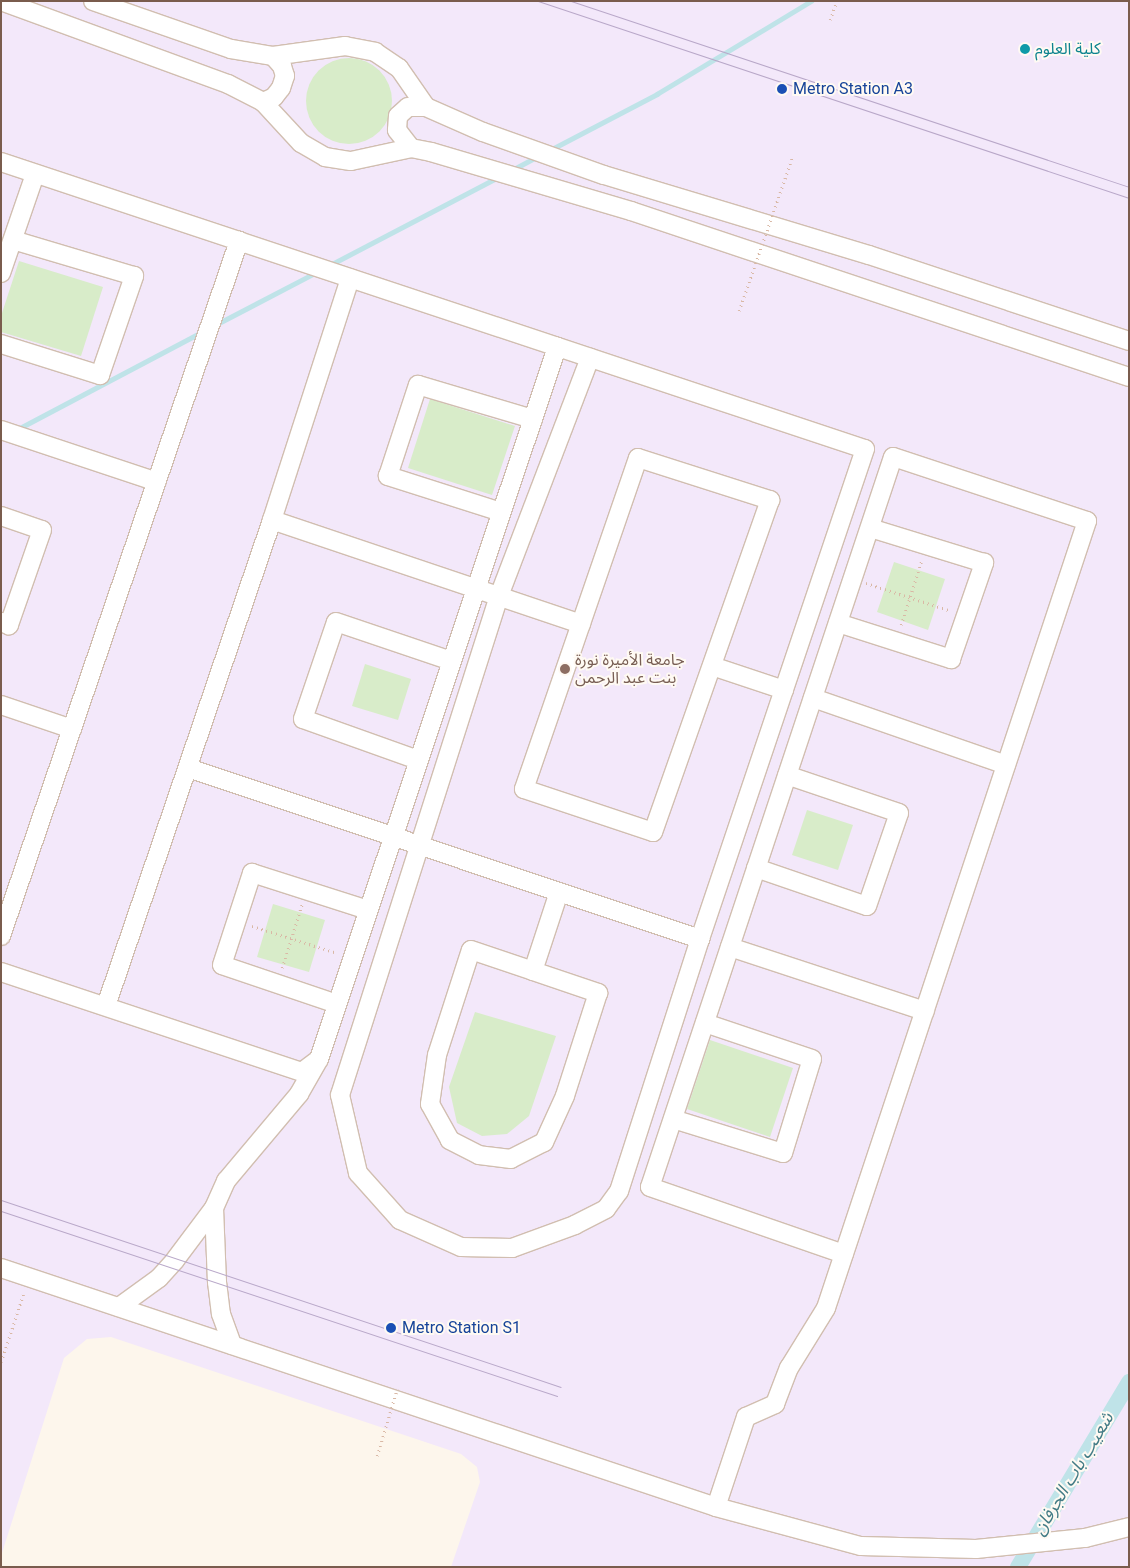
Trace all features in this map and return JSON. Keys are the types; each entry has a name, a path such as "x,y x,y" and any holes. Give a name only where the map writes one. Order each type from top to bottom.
{"street":[{"path":"93,1 231,50 273,56 345,46 376,52 399,68 426,107"},
{"path":"1,2 228,84 263,102 300,143 325,157 351,161 411,148 631,211 1129,377"},
{"path":"263,102 274,97 281,88 285,76 282,66 273,56"},
{"path":"411,148 396,130 398,116 408,107 426,107 483,132 604,174 869,255 1129,341"},
{"path":"1,162 865,449 700,939 619,1191 606,1209 575,1225 512,1248 461,1247 400,1220 358,1173 340,1095 422,846 499,596 590,358"},
{"path":"1,273 35,174"},
{"path":"1,344 100,375 134,276 13,240"},
{"path":"1,936 239,241"},
{"path":"106,1006 272,520 350,278"},
{"path":"119,1307 159,1278 214,1208 226,1181 280,1121 319,1059 557,347"},
{"path":"502,512 388,476 418,385 533,419"},
{"path":"1,430 157,482"},
{"path":"716,1507 746,1417 775,1404 789,1368 826,1308 844,1254 925,1011 1087,521 893,457 650,1188 844,1254"},
{"path":"638,458 770,500 712,666 653,832 524,789 638,458"},
{"path":"1,516 42,530 9,625 1,622"},
{"path":"272,520 581,624"},
{"path":"838,622 951,659 984,563 870,528"},
{"path":"418,760 302,718 336,622 451,661"},
{"path":"712,666 784,690"},
{"path":"813,698 1006,765"},
{"path":"1,705 72,729"},
{"path":"188,768 700,939"},
{"path":"756,868 867,906 899,813 787,775"},
{"path":"337,1004 222,965 236,920 252,872 368,910"},
{"path":"533,971 559,892"},
{"path":"730,947 925,1011"},
{"path":"471,950 533,971 598,993 565,1096 544,1142 511,1159 479,1155 450,1140 430,1104 437,1054 471,950"},
{"path":"1,972 302,1072 319,1059"},
{"path":"673,1119 783,1153 812,1059 705,1023"},
{"path":"214,1208 219,1298 232,1345"},
{"path":"1,1268 716,1507 861,1546 976,1549 1085,1538 1129,1527"}],"path":[{"path":"830,20 837,1"},
{"path":"739,310 792,158"},
{"path":"896,641 927,546"},
{"path":"853,578 966,616"},
{"path":"277,984 307,890"},
{"path":"236,920 352,958"},
{"path":"1,1362 29,1277"},
{"path":"377,1456 397,1389"}],"shaded area":[{"name":"جامعة الأميرة نورة بنت عبد الرحمن","path":"1,1 1129,1 1129,1567 451,1567 480,1482 477,1467 461,1454 111,1337 87,1339 64,1358 1,1556"}],"green space":[{"path":"349,58 373,65 385,77 392,101 385,125 373,137 349,144 325,137 313,125 306,101 313,77 325,65"},
{"path":"19,261 103,287 81,356 1,332 1,316"},
{"path":"430,399 515,426 492,495 408,468"},
{"path":"894,562 945,579 928,630 877,612"},
{"path":"365,664 411,679 398,720 352,706"},
{"path":"807,810 853,825 838,870 792,855"},
{"path":"273,904 325,920 309,972 257,957"},
{"path":"475,1012 556,1036 529,1116 507,1134 482,1136 457,1123 449,1087"},
{"path":"710,1040 793,1068 770,1137 687,1109"}],"waterway":[{"path":"550,150 657,94 811,1"},
{"path":"512,170 536,157"},
{"path":"330,265 498,177"},
{"path":"215,325 317,272"},
{"path":"16,430 202,332"},
{"name":"شعيب باب الجرفان","path":"1018,1567 1129,1382"}],"tram line":[{"path":"538,1 1129,198"},
{"path":"571,1 1129,187"},
{"path":"1,1200 561,1387"},
{"path":"1,1211 557,1396"}],"place":[{"name":"كلية العلوم","path":"1025,49"},
{"name":"Metro Station A3","path":"782,89"},
{"name":"جامعة الأميرة نورة بنت عبد الرحمن","path":"565,669"},
{"name":"Metro Station S1","path":"391,1328"}]}
